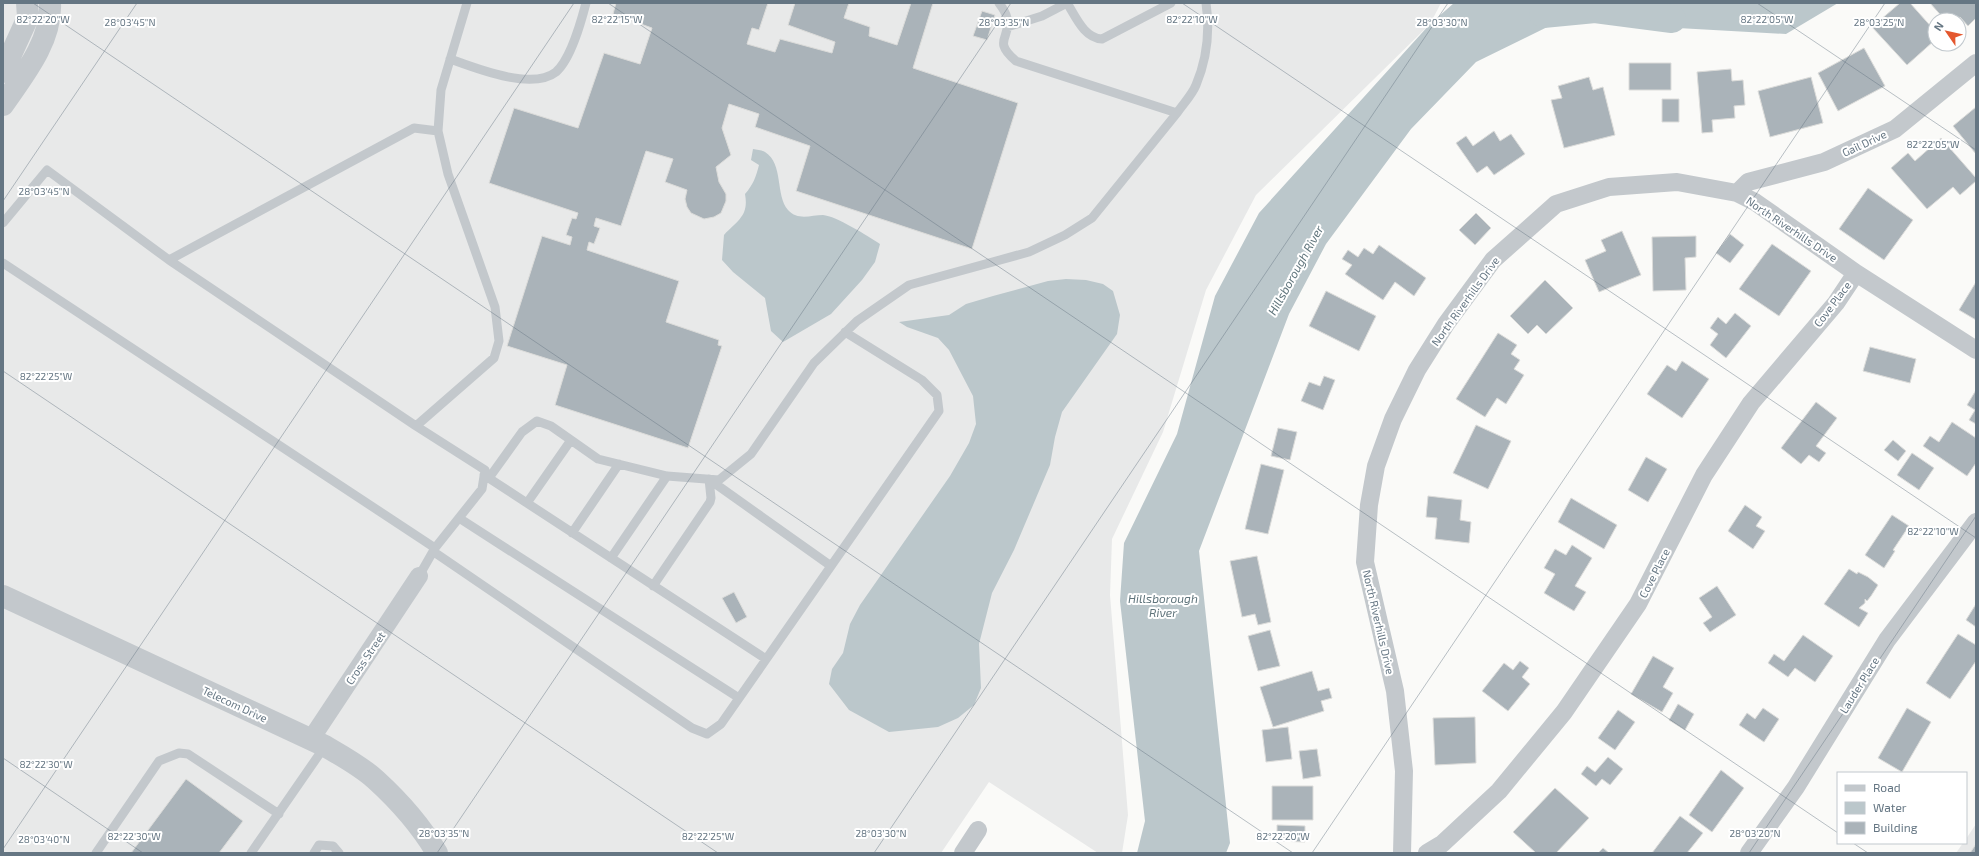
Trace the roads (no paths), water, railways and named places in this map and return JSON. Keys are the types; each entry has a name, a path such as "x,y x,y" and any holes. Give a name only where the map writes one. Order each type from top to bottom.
{"street":[{"path":"3,72 28,17 27,3"},
{"path":"3,106 26,73 45,36 50,13 50,3"},
{"name":"Gail Drive","path":"1737,193 1748,182 1824,162 1895,129 1976,64"},
{"name":"North Riverhills Drive","path":"1402,853 1404,771 1395,691 1365,562 1369,505 1376,466 1393,419 1417,370 1446,324 1493,260 1556,204 1609,187 1677,182 1737,193 1754,202 1856,273 1976,350"},
{"name":"Cove Place","path":"1427,853 1442,844 1499,791 1564,712 1638,604 1704,475 1752,403 1836,303 1856,273"},
{"name":"Lauder Place","path":"1749,853 1796,787 1887,640 1976,522"},
{"name":"Cross Street","path":"318,743 419,576"},
{"name":"Telecom Drive","path":"3,596 318,743 351,761 376,780 415,821 437,853"},
{"path":"963,853 978,830"}],"lane":[{"path":"416,426 494,358 499,340 494,306 448,174 438,131 441,90 467,3"},
{"path":"450,59 476,68 522,80 539,79 555,73 565,62 586,3"},
{"path":"999,3 1007,17 1007,27 1003,38 1003,47 1008,55 1016,61 1177,113"},
{"path":"1007,27 1042,16 1067,3 1087,34 1094,39 1102,39 1171,3"},
{"path":"419,576 435,550 482,489 487,476 522,432 537,421 550,426 598,459 667,476 719,480 751,454 814,363 857,321 909,286 1030,252 1065,235 1092,218 1177,113 1195,86 1206,52 1209,24 1206,3"},
{"path":"169,260 414,128 438,131"},
{"path":"3,223 47,170 169,260 416,426 485,470 487,476 527,503 766,659"},
{"path":"3,263 435,550 692,728 707,734 721,724 939,411 937,395 922,380 846,332"},
{"path":"527,503 571,440"},
{"path":"572,533 619,464"},
{"path":"611,558 667,476"},
{"path":"709,479 831,566"},
{"path":"654,586 710,502 709,479"},
{"path":"459,518 739,698"},
{"path":"251,853 279,814 318,743"},
{"path":"96,853 159,761 179,753 188,754 279,814"},
{"path":"314,853 320,845 332,846 339,853"}],"water":[{"name":"Hillsborough River","path":"1454,3 1596,3 1476,62 1411,129 1326,244 1289,314 1199,551 1230,843 1226,853 1137,853 1145,821 1120,601 1124,543 1177,434 1215,296 1259,213 1430,24"},
{"path":"1612,3 1838,3 1786,34 1660,27"},
{"path":"753,149 764,151 771,157 775,164 784,204 792,213 805,217 823,215 829,216 852,227 880,244 875,262 862,280 831,314 783,342 771,331 765,298 733,272 722,260 724,235 744,213 746,201 745,194 752,184 758,169 759,165 751,160"},
{"path":"1066,279 1086,280 1103,284 1113,291 1120,315 1117,334 1062,412 1055,437 1050,465 1014,550 992,593 979,644 981,688 974,705 958,718 938,727 889,732 849,710 829,684 832,669 843,653 850,624 860,605 950,476 969,443 976,424 973,396 949,350 938,338 907,327 899,322 949,315 966,304 1048,281"}],"waterway":[{"name":"Hillsborough River","path":"1543,14 1595,9 1672,19"}]}
